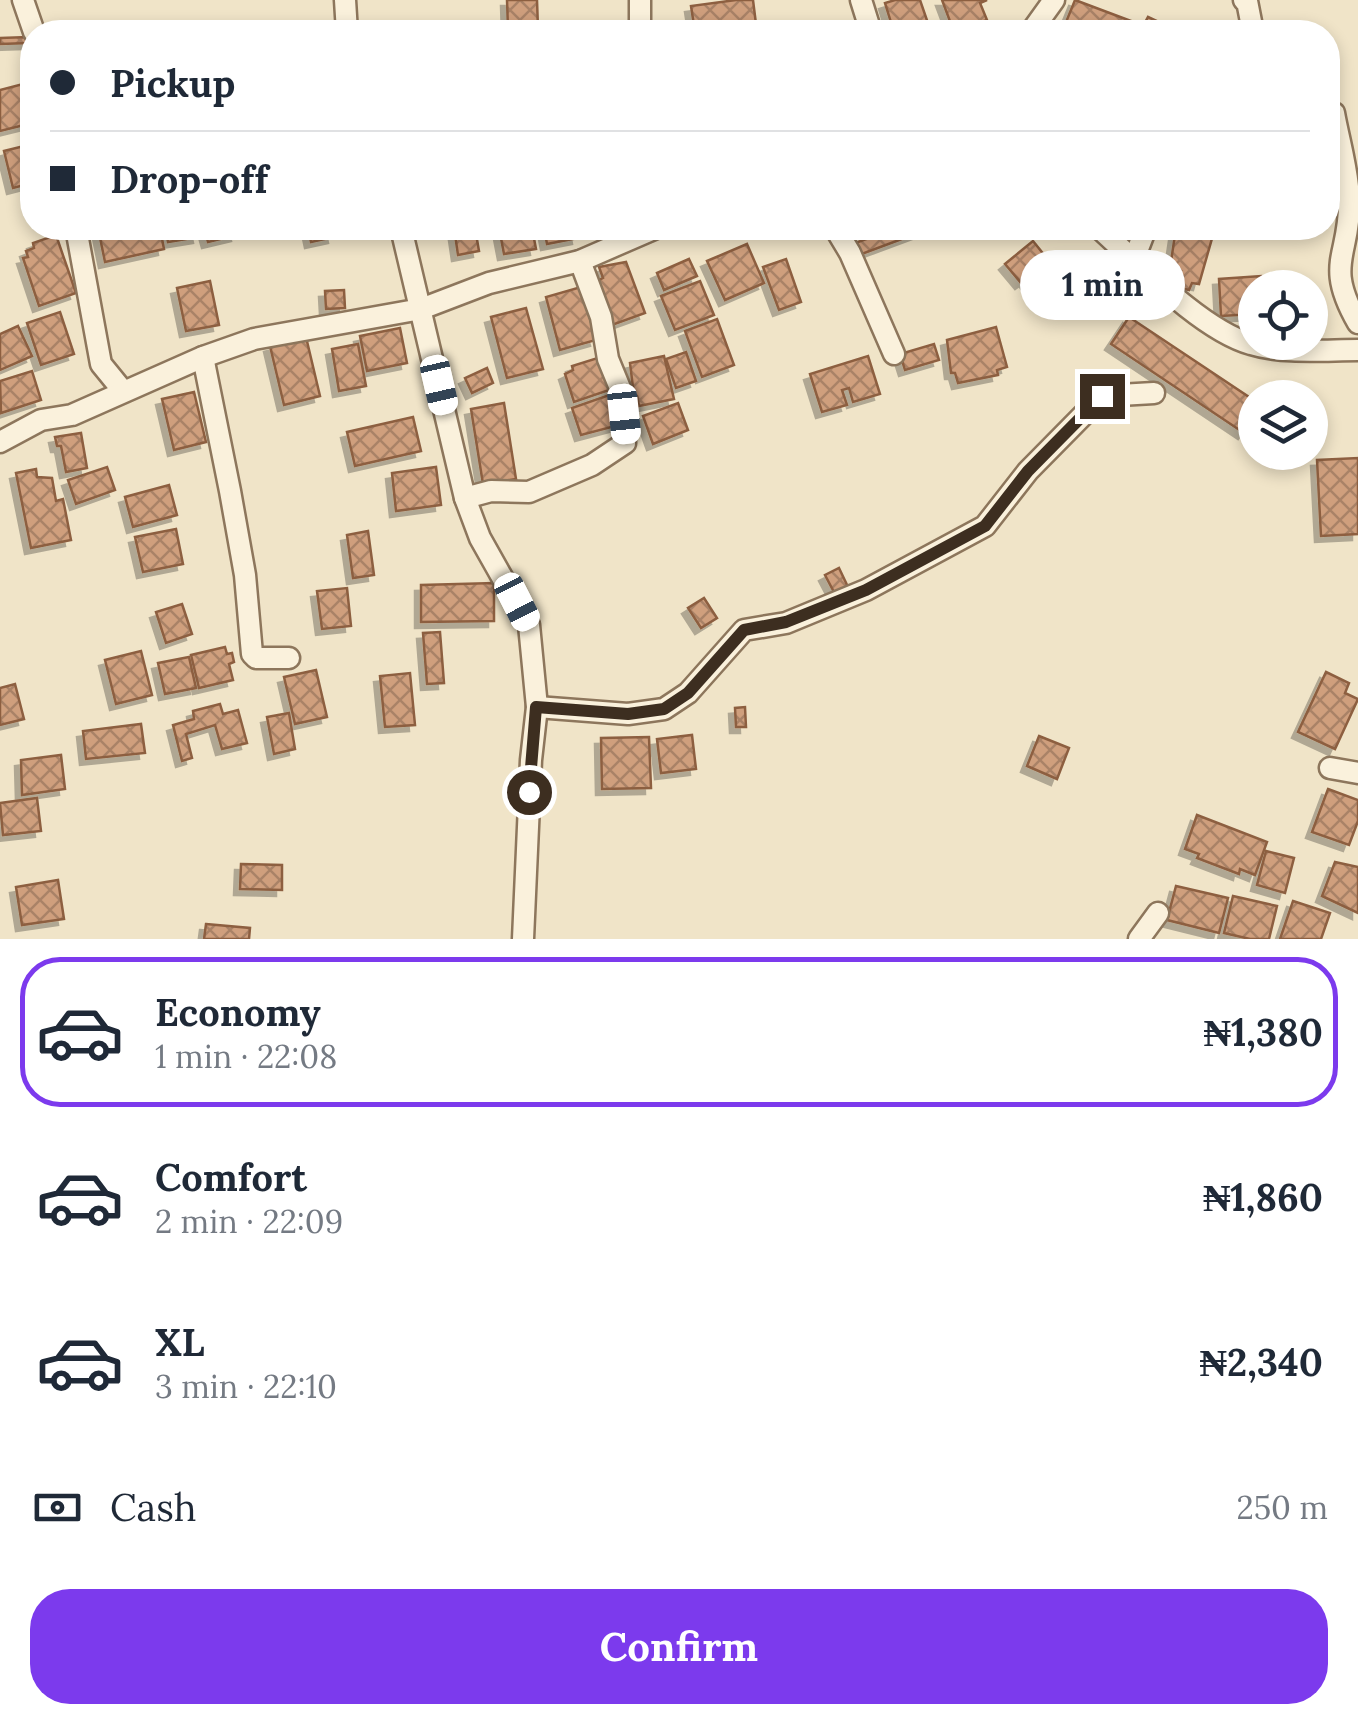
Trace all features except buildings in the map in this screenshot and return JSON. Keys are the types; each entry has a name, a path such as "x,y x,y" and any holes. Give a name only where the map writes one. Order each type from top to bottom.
{"street":[{"path":"1340,146 1350,203 1339,279 1358,323"},
{"path":"78,240 101,364 122,392"},
{"path":"405,240 465,498 480,538 529,625 536,707 523,939"},
{"path":"0,442 41,420 72,415 202,357 254,339 421,309 488,283 580,261 628,240"},
{"path":"843,240 894,354"},
{"path":"1113,240 1227,336 1254,346 1358,350"},
{"path":"1134,259 1141,240"},
{"path":"465,498 491,491 528,492 592,465 625,443 622,393 608,358 602,317 580,261"},
{"path":"202,357 239,541 252,654 256,658 288,658"},
{"path":"536,707 628,714 664,709 688,693 744,630 786,622 866,590 985,526 1028,471 1102,396 1154,393"},
{"path":"1330,768 1358,773"},
{"path":"1140,939 1158,913"}],"route":[{"path":"529,792 536,707 628,714 664,709 688,693 744,630 786,622 866,590 985,526 1028,471 1102,396"}]}
